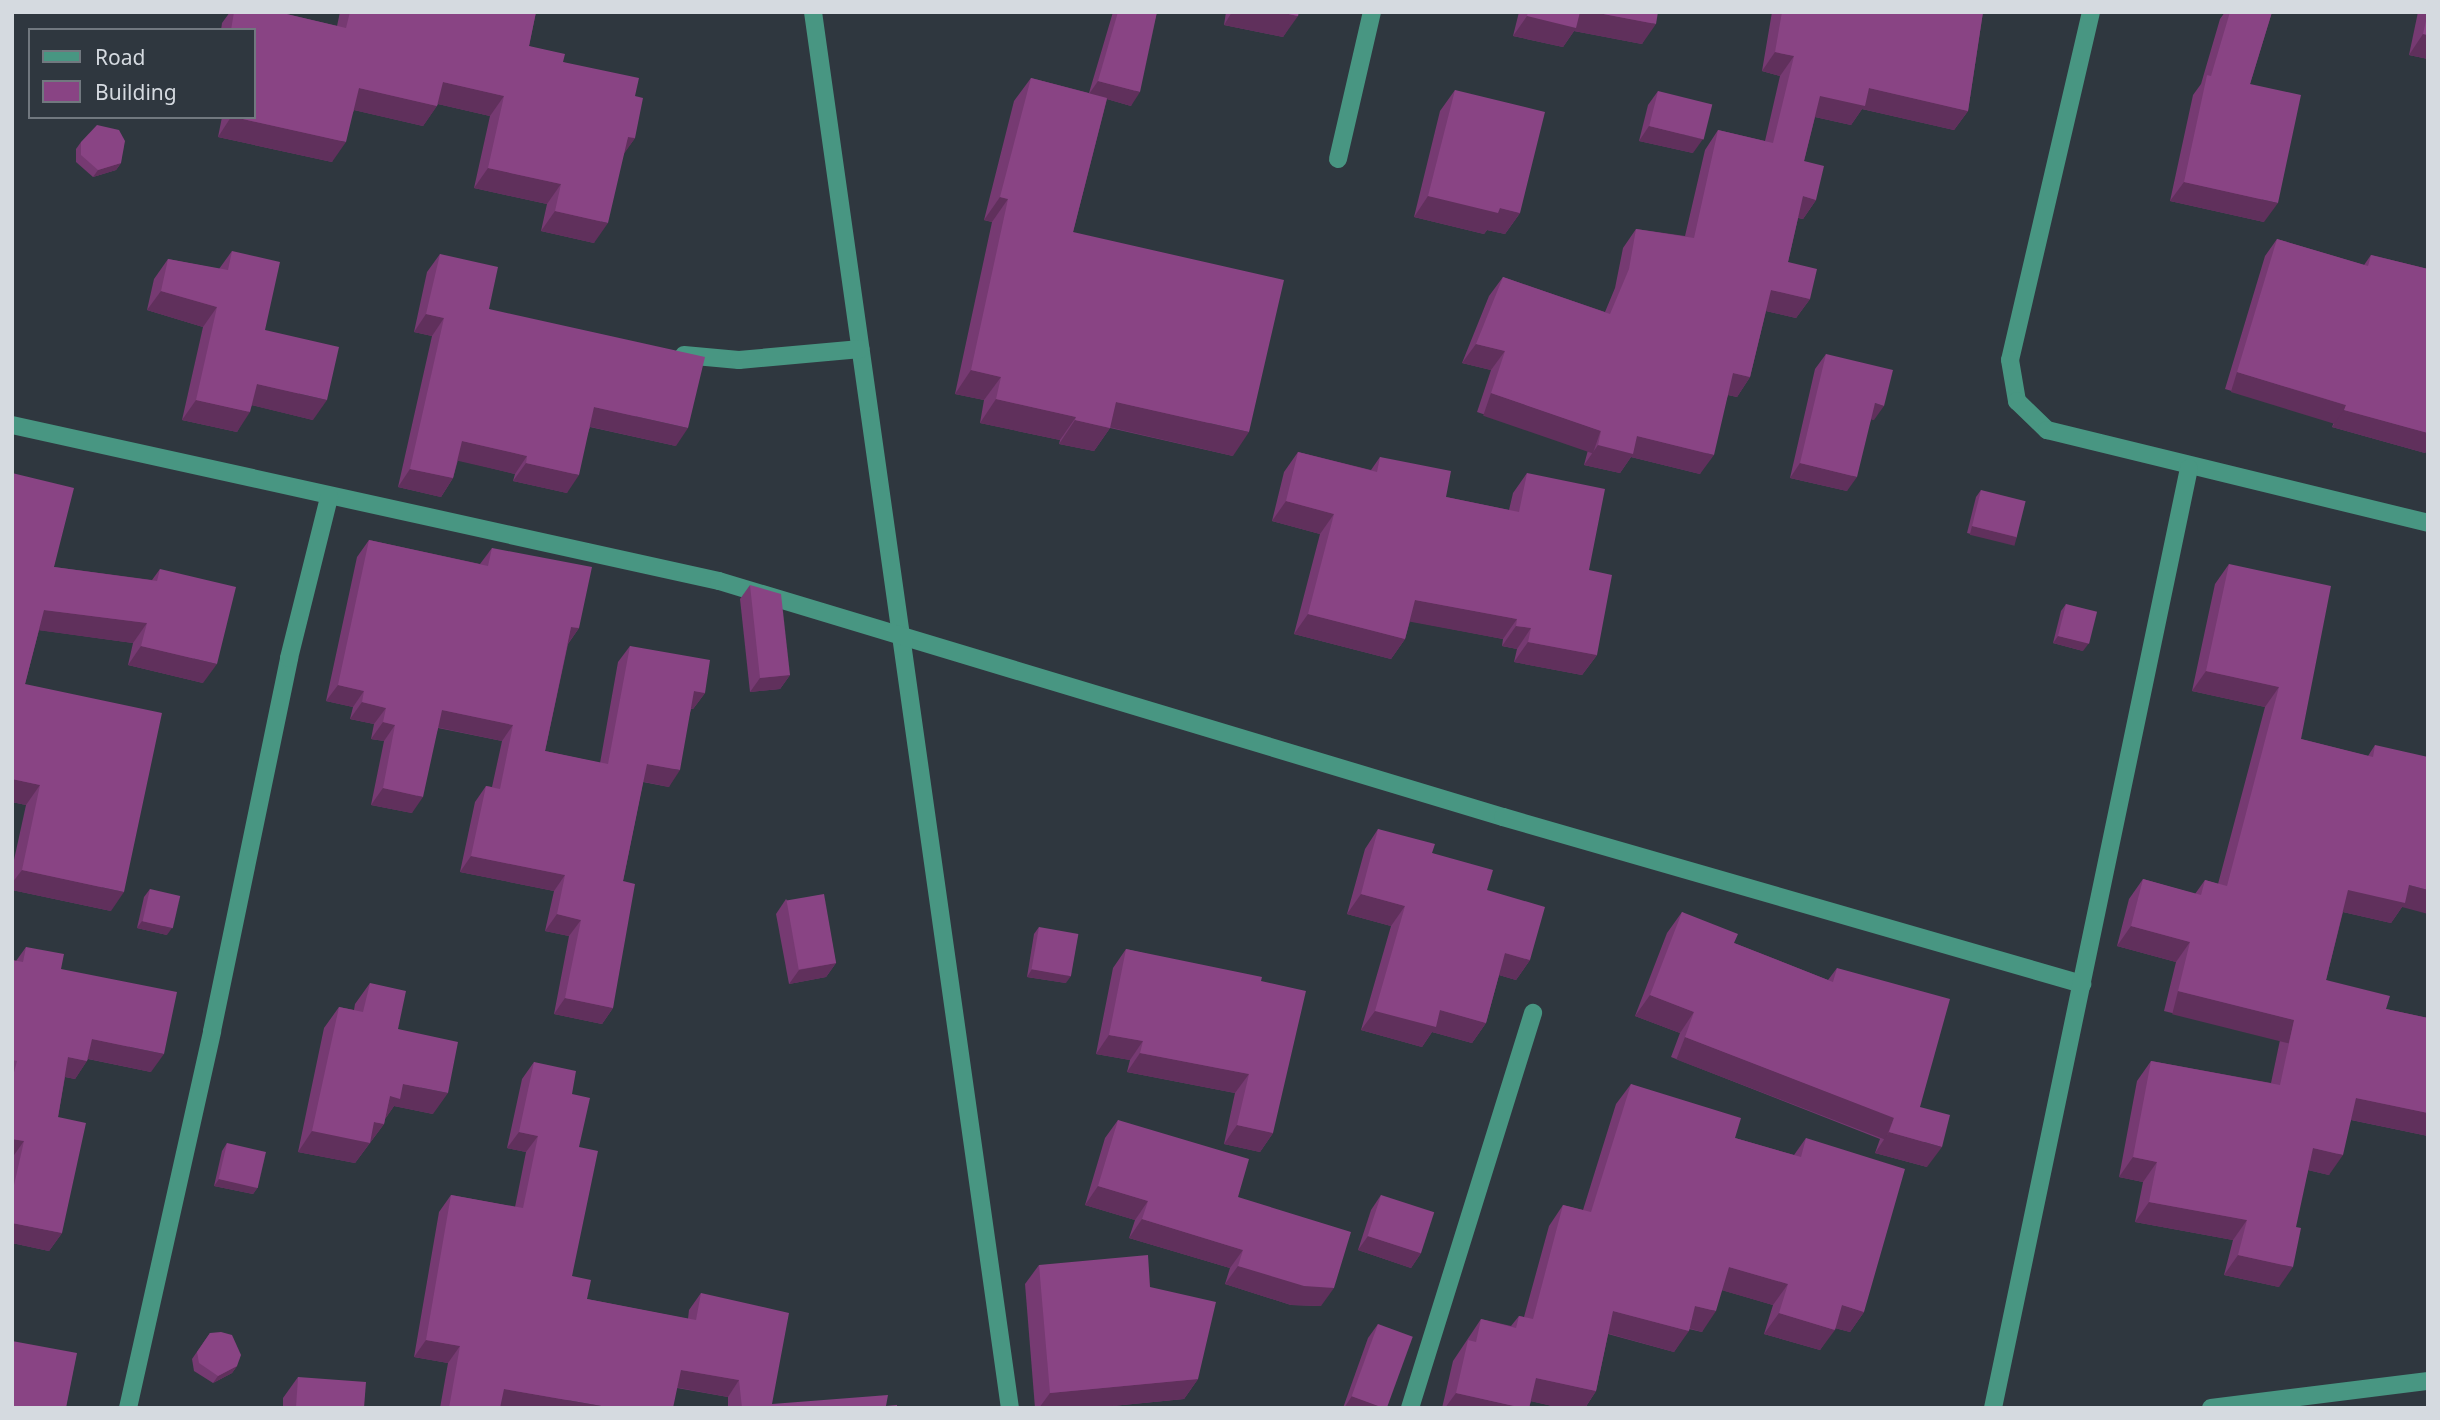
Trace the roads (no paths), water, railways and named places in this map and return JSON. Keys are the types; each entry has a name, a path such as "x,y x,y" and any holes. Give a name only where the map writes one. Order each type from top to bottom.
{"street":[{"path":"813,12 1010,1408"},
{"path":"1338,159 1372,12"},
{"path":"2091,12 2010,360 2017,401 2047,430 2189,468 2428,523"},
{"path":"667,351 740,360 861,349"},
{"path":"12,425 719,581 903,638 2082,984"},
{"path":"1993,1408 2189,468"},
{"path":"128,1408 212,1031 289,658 329,497"},
{"path":"1410,1408 1533,1013"},
{"path":"2211,1408 2428,1381"}]}
